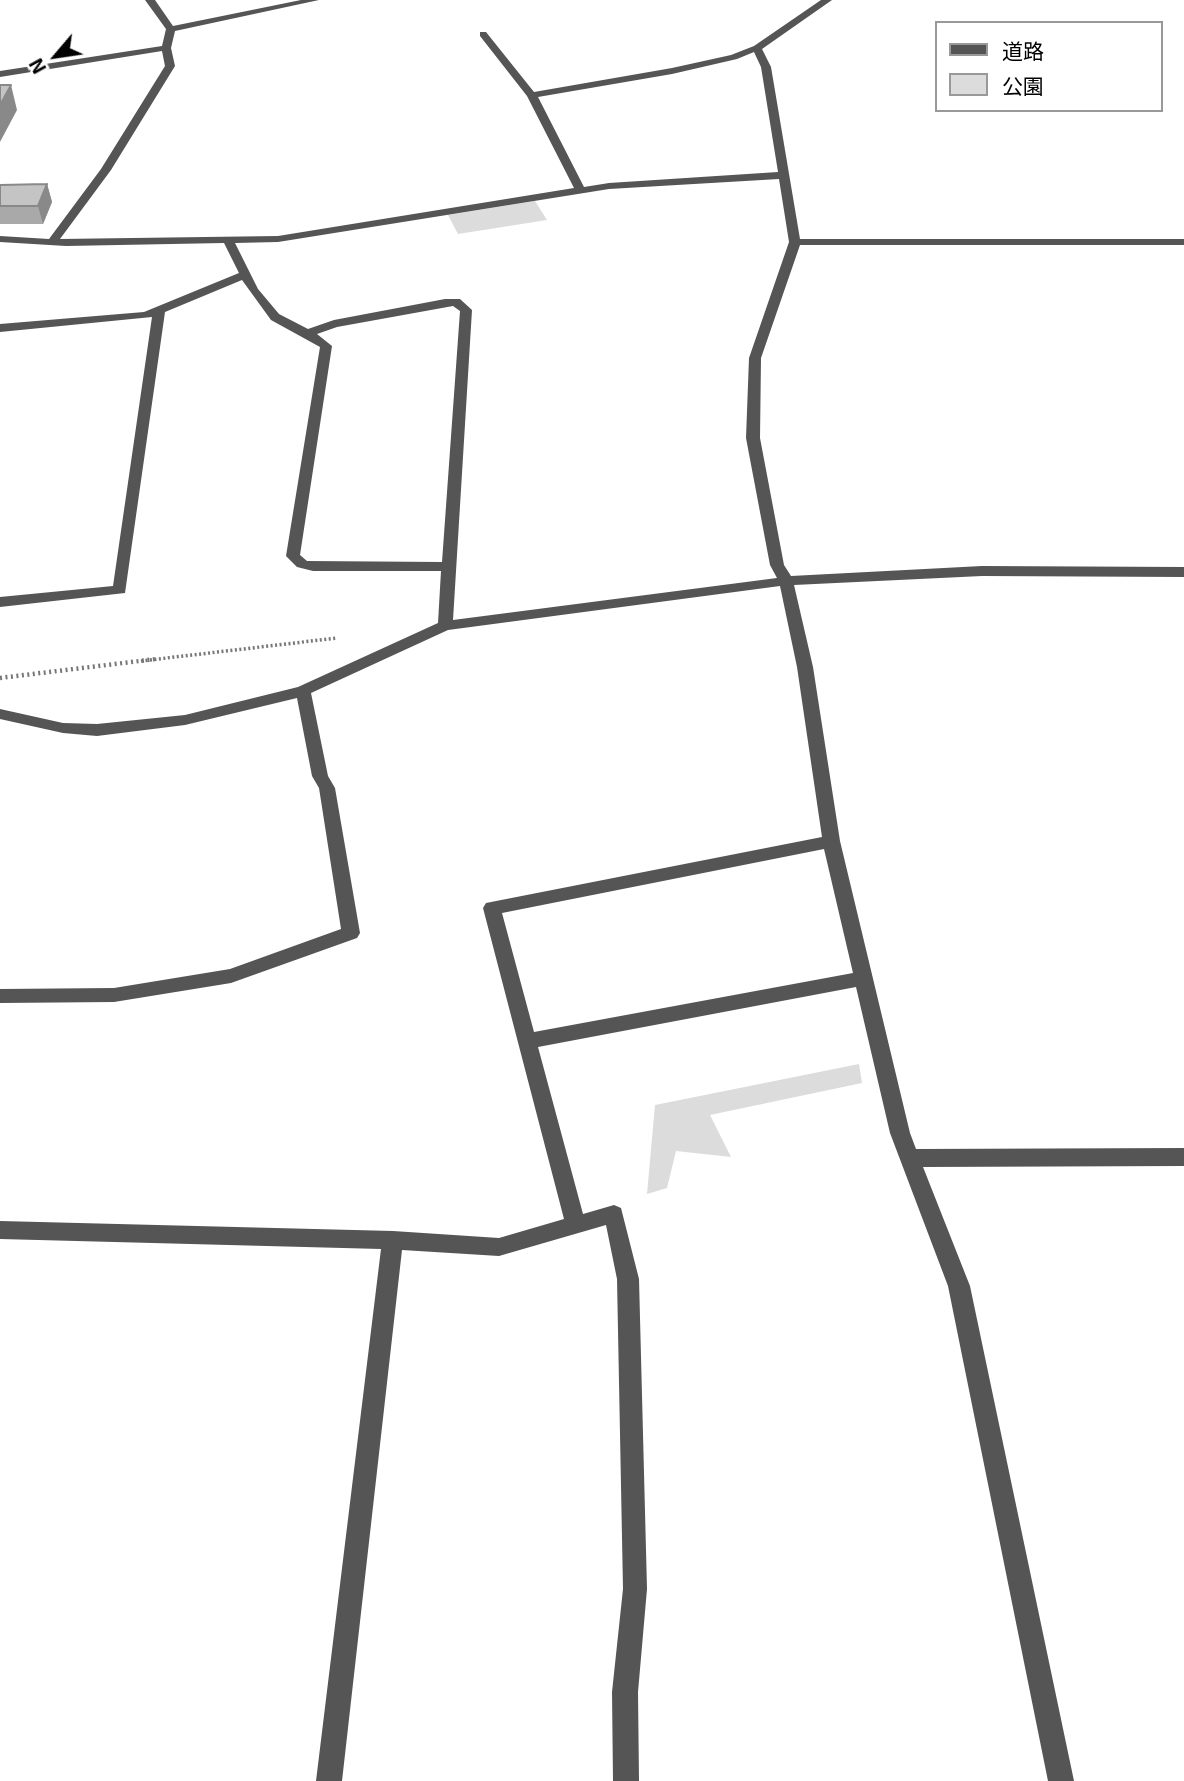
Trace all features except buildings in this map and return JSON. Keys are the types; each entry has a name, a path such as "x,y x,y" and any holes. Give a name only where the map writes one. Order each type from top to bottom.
{"street":[{"path":"150,0 171,29"},
{"path":"171,29 314,0"},
{"path":"532,95 672,71 734,57 757,48 827,0"},
{"path":"52,242 106,170 170,66 166,48 171,29"},
{"path":"483,34 532,95 580,190"},
{"path":"0,74 166,48"},
{"path":"757,48 766,67 795,242 755,358 753,438 777,565 786,581 805,667 831,841 900,1133 959,1286 1060,1781"},
{"path":"0,239 52,242 278,239 609,186 784,175"},
{"path":"228,241 245,275 275,317 320,340 326,346 293,556 302,564 313,567 450,566"},
{"path":"795,242 1184,242"},
{"path":"0,328 146,315 245,275"},
{"path":"305,334 334,324 445,303 456,302 466,310 446,626"},
{"path":"0,602 120,590 159,309"},
{"path":"0,714 63,728 133,728 185,720 303,691 446,626 786,581 982,571 1184,572"},
{"path":"0,996 114,995 231,976 351,933 327,788 320,776 303,691"},
{"path":"576,1225 492,908 831,841"},
{"path":"528,1041 864,978"},
{"path":"910,1158 1184,1157"},
{"path":"0,1230 393,1240 499,1247 614,1214 628,1279 635,1589 625,1692 626,1781"},
{"path":"329,1781 393,1240"}],"path":[{"path":"0,678 338,638"}],"green space":[{"path":"535,201 547,220 458,234 448,215"},
{"path":"859,1064 862,1083 710,1115 731,1157 676,1151 667,1188 647,1194 655,1105"}]}
